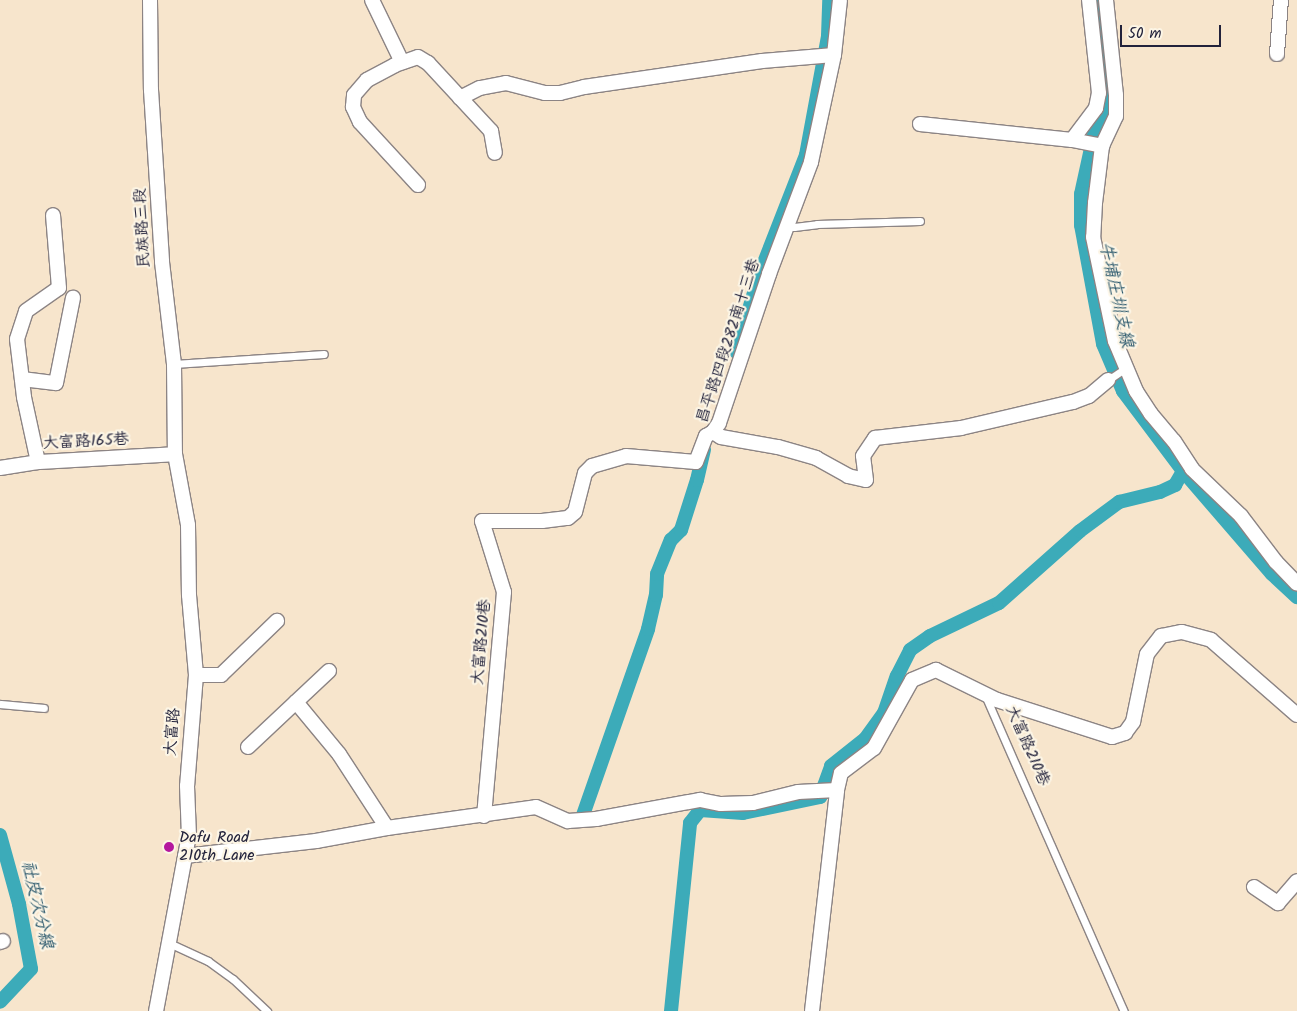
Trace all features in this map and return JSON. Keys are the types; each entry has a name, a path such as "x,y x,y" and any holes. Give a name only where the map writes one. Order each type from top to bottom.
{"street":[{"name":"民族路三段","path":"150,0 151,90 162,262 174,364 175,454"},
{"path":"372,0 402,62"},
{"name":"昌平路四段282南十三巷","path":"840,0 834,55 811,162 719,423 713,432 721,437 778,448 816,458 848,476 866,480 863,456 875,438 961,428 1064,404 1089,396 1118,373"},
{"path":"1072,140 1096,108 1099,92 1089,0"},
{"path":"1106,0 1116,95 1116,116 1102,146 1093,237 1115,341 1118,373 1136,391 1192,469 1240,516 1276,562 1297,584"},
{"path":"1278,54 1281,0"},
{"path":"460,98 480,88 506,83 546,93 560,93 753,63 834,55"},
{"path":"418,185 360,122 354,108 354,95 367,80 402,62 418,57 428,64 491,131 495,153"},
{"path":"920,124 1072,140 1102,146"},
{"path":"38,462 22,379 17,339 26,311 59,288 54,215"},
{"path":"22,379 56,383 73,298"},
{"name":"大富路210巷","path":"484,816 504,592 482,521 542,521 568,518 575,512 585,473 592,466 626,456 696,462 706,436 713,432"},
{"name":"大富路165巷","path":"0,468 38,462 175,454"},
{"name":"大富路","path":"156,1011 189,835 187,786 196,675 189,595 188,525 175,454"},
{"path":"196,675 221,675 277,621"},
{"path":"985,695 1112,737 1125,733 1133,722 1147,654 1161,636 1182,632 1212,640 1297,715"},
{"name":"大富路210巷","path":"812,1011 834,789 841,773 874,748 912,680 936,670 985,695"},
{"path":"248,747 329,671"},
{"path":"296,702 339,754 387,828"},
{"path":"185,856 316,841 387,828 484,816 536,807 568,821 596,819 700,800 722,804 753,803 798,792 834,789"},
{"path":"1254,887 1278,903 1297,881"}],"lane":[{"path":"788,224 794,227 817,224 920,221"},
{"path":"174,364 324,354"},
{"name":"大富路210巷","path":"985,695 1124,1011"},
{"path":"0,704 44,708"},
{"path":"170,943 208,961 227,974 266,1011"}],"waterway":[{"path":"736,352 760,273 806,155 828,36 829,0"},
{"name":"牛埔庄圳支線","path":"1097,0 1107,89 1107,111 1095,130 1081,194 1081,225 1103,344 1123,391 1183,471 1272,574 1297,597"},
{"path":"583,815 648,629 656,595 657,574 671,540 681,530 697,480 704,450"},
{"path":"671,1011 690,823 700,810 743,813 820,797 831,766 865,739 884,713 897,676 910,650 930,636 999,603 1080,531 1119,502 1160,492 1175,485 1183,471"},
{"name":"社皮次分線","path":"0,835 19,904 31,969 0,1002"}],"place":[{"name":"Dafu Road 210th Lane","path":"169,847"}]}
